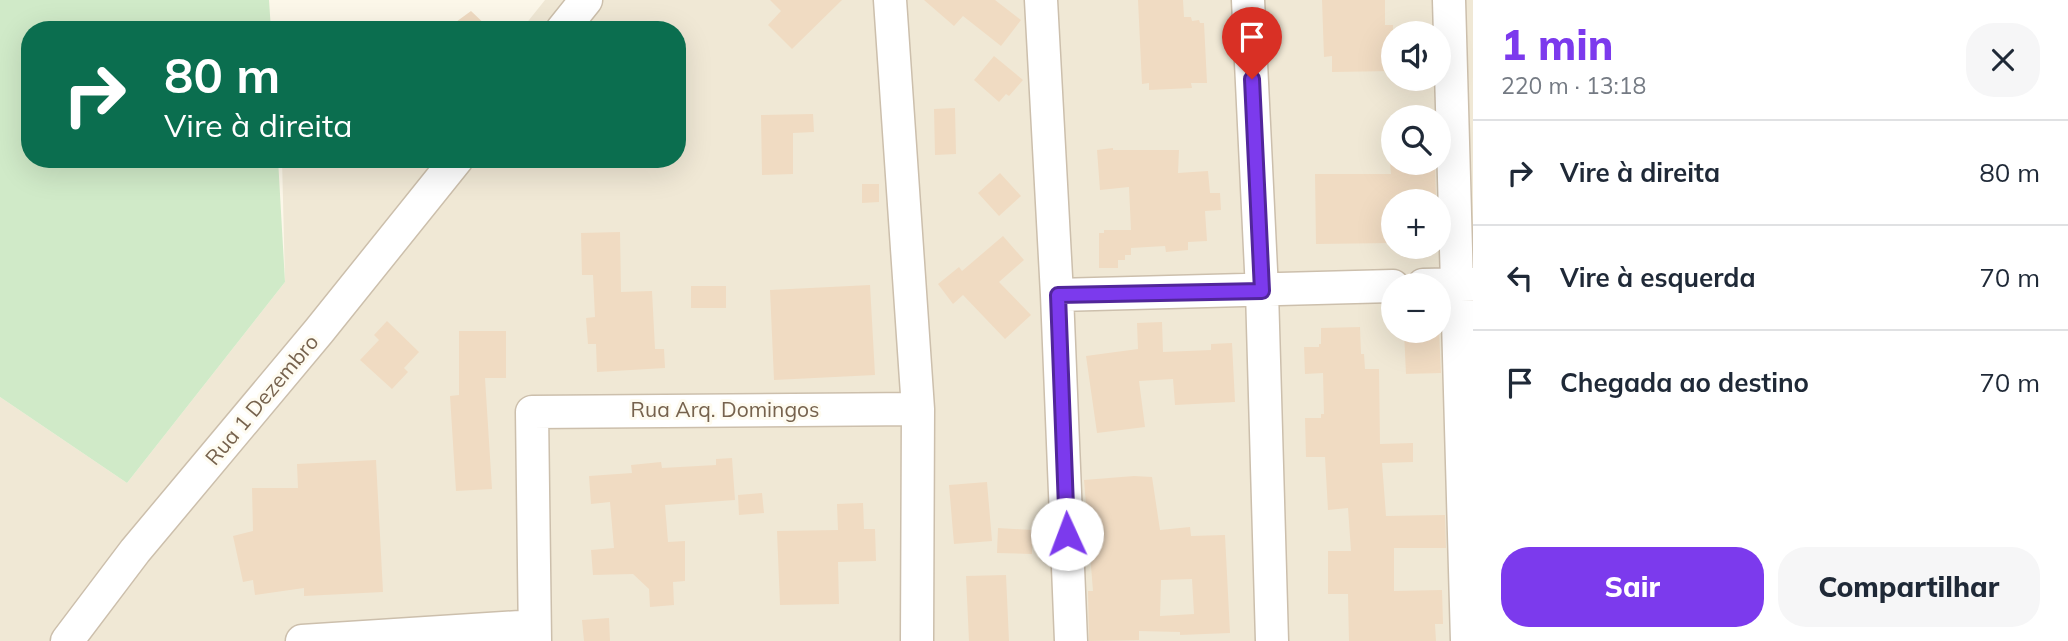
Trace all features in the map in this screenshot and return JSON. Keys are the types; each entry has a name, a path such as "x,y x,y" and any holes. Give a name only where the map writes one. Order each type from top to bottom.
{"street":[{"path":"569,21 586,0"},
{"path":"890,0 918,409 917,641"},
{"path":"1041,0 1058,295 1071,641"},
{"path":"1248,0 1262,291 1272,641"},
{"path":"1449,0 1465,284 1466,641"},
{"name":"Rua 1 Dezembro","path":"67,641 135,551 319,331 450,168"},
{"path":"1058,295 1381,286"},
{"name":"Rua Arq. Domingos","path":"534,634 533,412 918,409"},
{"path":"302,641 534,634"}],"shaded area":[{"path":"545,0 1473,0 1473,641 0,641 0,397 127,483 285,282 282,168 686,168 686,21 528,21"}],"green space":[{"path":"0,0 269,0 270,21 21,21 21,168 279,168 285,282 127,483 0,397"}],"building":[{"path":"770,0 842,0 792,49 768,25 781,11"},
{"path":"924,0 995,0 1021,20 1001,46 963,16 954,26"},
{"path":"1138,0 1183,0 1184,17 1204,23 1207,83 1191,83 1192,88 1149,90 1149,83 1142,84"},
{"path":"1322,0 1385,0 1385,21 1381,21 1381,71 1332,72 1332,56 1324,57"},
{"path":"471,11 482,21 457,21"},
{"path":"994,56 1023,80 1009,96 1006,94 999,102 974,80"},
{"path":"955,108 956,154 935,155 934,109"},
{"path":"813,114 814,132 793,133 793,174 762,175 761,115"},
{"path":"1097,150 1179,150 1178,173 1208,171 1210,193 1220,193 1221,210 1205,211 1207,241 1188,242 1188,250 1166,252 1165,246 1131,248 1131,255 1125,255 1125,260 1118,260 1118,268 1099,268 1099,233 1104,233 1104,230 1131,230 1129,187 1100,190"},
{"path":"1000,173 1021,196 999,216 978,193"},
{"path":"1315,174 1435,175 1436,189 1381,189 1381,243 1316,244"},
{"path":"862,184 879,184 879,202 862,203"},
{"path":"620,232 621,292 652,291 655,349 664,349 665,368 597,372 596,344 588,344 586,318 595,317 593,275 582,275 581,233"},
{"path":"1003,236 1024,260 999,282 1031,315 1005,339 963,295 953,304 938,284 959,267 962,271"},
{"path":"870,285 875,375 774,380 770,290"},
{"path":"691,286 726,286 726,308 691,308"},
{"path":"387,321 419,352 404,368 408,372 392,389 360,360 379,340 374,335"},
{"path":"1162,322 1163,352 1211,350 1211,344 1232,343 1235,402 1175,405 1173,379 1139,381 1145,427 1097,433 1086,356 1138,349 1137,323"},
{"path":"1360,327 1361,354 1364,354 1365,369 1379,369 1380,444 1413,443 1413,462 1382,463 1386,516 1445,515 1446,548 1394,548 1394,591 1442,590 1443,624 1435,624 1436,641 1349,641 1348,594 1328,594 1328,551 1351,551 1348,508 1328,510 1325,457 1306,457 1305,418 1321,418 1321,414 1324,414 1323,373 1305,374 1304,347 1319,347 1321,328"},
{"path":"459,331 506,331 506,378 485,378 492,489 456,491 450,396 459,395"},
{"path":"1405,343 1440,343 1441,373 1406,374"},
{"path":"732,458 735,500 665,505 668,542 685,541 685,581 673,582 674,605 650,607 649,589 633,574 593,575 591,550 614,548 610,502 591,504 589,476 632,473 631,465 661,462 662,468 716,465 716,459"},
{"path":"376,460 383,592 304,596 304,588 255,595 253,580 243,582 233,536 253,531 252,488 298,488 297,464"},
{"path":"1152,477 1160,530 1190,527 1191,536 1225,535 1230,633 1180,635 1180,632 1139,631 1139,640 1089,641 1088,591 1093,591 1084,480","holes":["1192,579 1194,614 1160,616 1161,580"]},
{"path":"987,482 992,541 954,544 949,485"},
{"path":"762,493 764,513 739,515 738,495"},
{"path":"863,503 864,529 875,529 876,561 838,562 839,604 780,605 777,531 838,530 837,504"},
{"path":"998,528 1032,530 1032,554 997,553"},
{"path":"1006,575 1009,641 969,641 966,576"},
{"path":"609,618 610,641 584,641 582,620"}],"route":[{"path":"1067,534 1058,295 1262,291 1252,79"}]}
